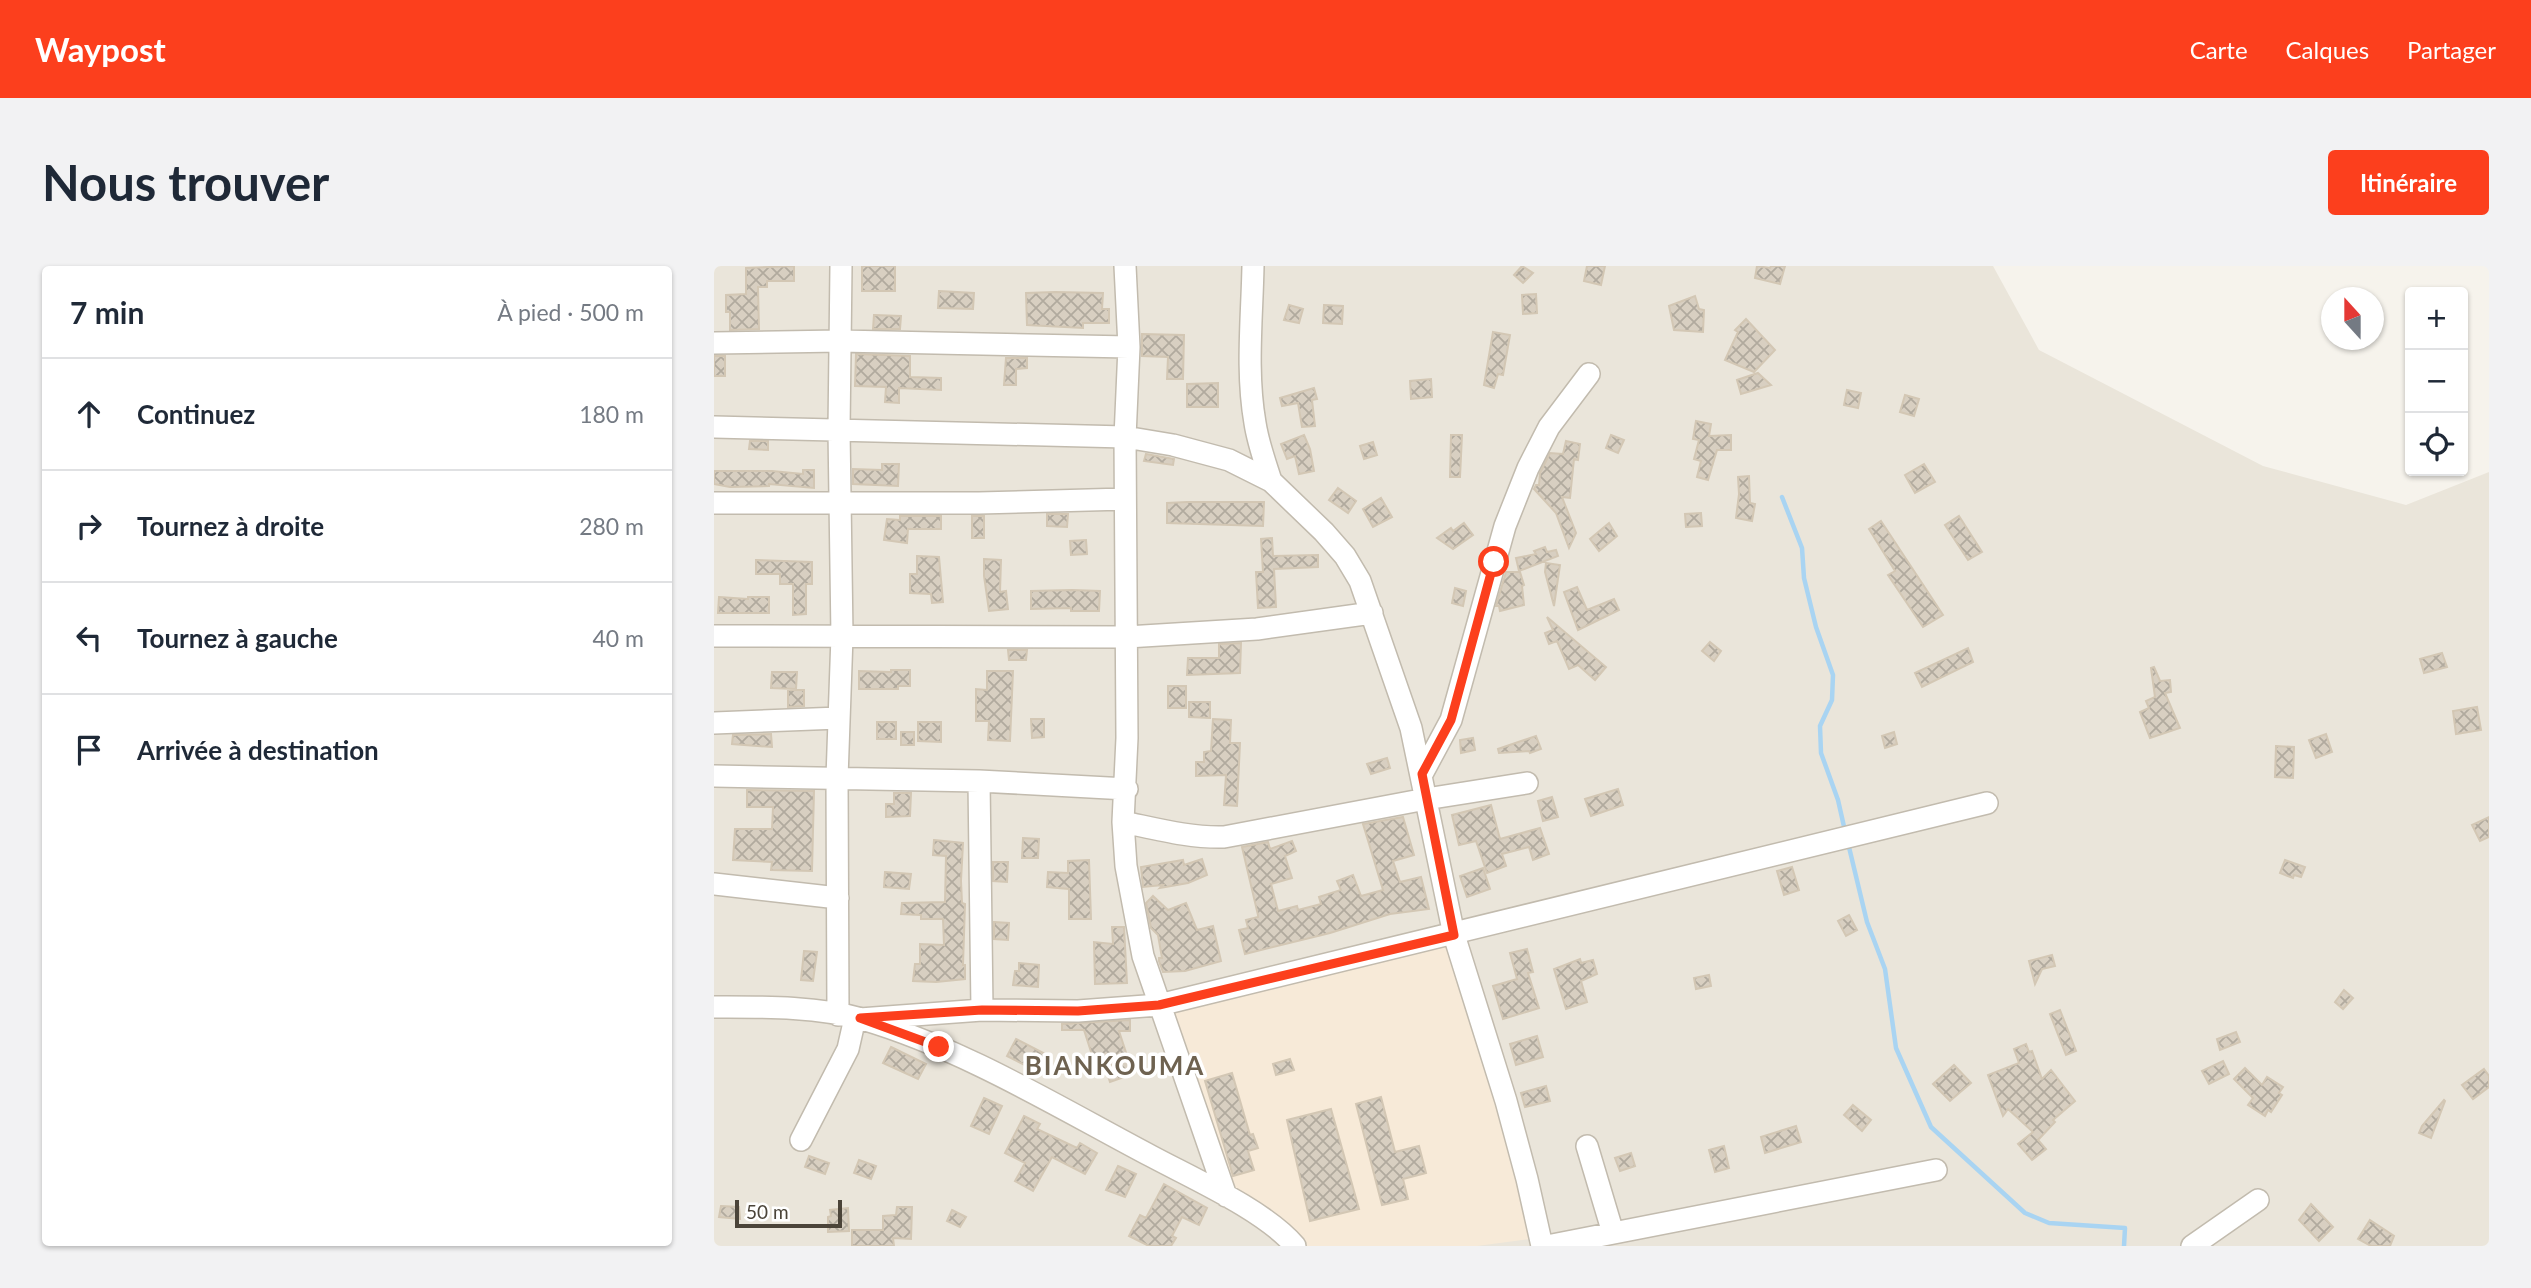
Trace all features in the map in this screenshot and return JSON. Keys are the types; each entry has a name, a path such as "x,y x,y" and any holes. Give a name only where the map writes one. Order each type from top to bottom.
{"street":[{"path":"801,1140 848,1049 851,1017 838,898 837,778 842,636 839,502 841,266"},
{"path":"1125,266 1129,347 1125,437 1126,866 1143,956 1226,1196"},
{"path":"1253,266 1252,399 1255,424 1270,481"},
{"path":"714,343 840,341 1129,347"},
{"path":"1422,774 1451,720 1505,526 1528,468 1549,427 1589,374"},
{"path":"714,427 1125,437 1173,445 1229,460 1270,481 1324,532 1345,556 1360,581 1400,693 1422,774 1454,935 1506,1101 1544,1246 1936,1170"},
{"path":"714,503 979,503 1125,499"},
{"path":"714,636 1127,637 1257,629 1372,613"},
{"path":"714,723 839,718"},
{"path":"714,776 979,781 1126,789"},
{"path":"979,781 982,1010"},
{"path":"1124,822 1180,834 1224,836 1527,783"},
{"path":"714,1007 770,1008 851,1017 982,1010 1078,1011 1159,1005 1987,803"},
{"path":"714,884 838,898"},
{"path":"851,1017 950,1052 1226,1196 1274,1226 1295,1246"},
{"path":"1587,1146 1613,1233"},
{"path":"2192,1246 2258,1200"}],"shaded area":[{"path":"714,266 1993,266 2039,350 2263,466 2406,505 2489,472 2489,1246 714,1246"},
{"path":"1445,945 1537,1238 1477,1246 1304,1246 1279,1218 1226,1181 1173,1011"}],"building":[{"path":"794,266 794,281 767,281 767,287 758,287 759,329 730,330 726,295 746,294 746,268"},
{"path":"862,266 895,266 895,291 862,291"},
{"path":"1522,266 1533,273 1523,283 1514,275"},
{"path":"1587,266 1605,266 1601,285 1584,281"},
{"path":"1757,266 1785,266 1780,284 1755,278"},
{"path":"939,291 974,293 973,309 938,308"},
{"path":"1026,293 1103,293 1102,309 1109,309 1109,323 1083,323 1083,328 1027,325"},
{"path":"1536,294 1537,313 1523,314 1522,295"},
{"path":"1695,296 1699,309 1704,310 1703,332 1674,330 1669,306"},
{"path":"1289,305 1303,309 1299,323 1284,320"},
{"path":"1324,305 1343,306 1342,324 1323,323"},
{"path":"874,315 901,316 900,329 873,329"},
{"path":"1746,319 1775,350 1754,372 1725,360 1738,332 1735,330"},
{"path":"1493,332 1510,335 1503,375 1498,374 1494,388 1484,385"},
{"path":"1142,334 1184,335 1183,379 1167,379 1168,357 1142,356"},
{"path":"856,354 910,356 910,377 941,378 941,390 899,388 899,403 885,402 886,387 855,386"},
{"path":"714,356 725,356 725,376 714,376"},
{"path":"1006,358 1027,358 1027,368 1016,369 1016,385 1004,385"},
{"path":"1758,373 1771,385 1741,394 1737,380"},
{"path":"1431,379 1432,397 1411,399 1410,381"},
{"path":"1218,383 1218,407 1187,407 1187,384"},
{"path":"1314,388 1317,399 1312,400 1315,426 1302,427 1298,403 1282,406 1280,398"},
{"path":"1847,390 1861,393 1858,408 1844,405"},
{"path":"1905,395 1919,399 1914,416 1900,412"},
{"path":"1696,421 1711,424 1709,436 1731,435 1731,450 1717,450 1708,480 1697,477 1701,461 1694,459 1699,440 1693,439"},
{"path":"1304,435 1314,471 1299,474 1295,456 1287,459 1281,444"},
{"path":"1451,435 1462,435 1460,477 1450,477"},
{"path":"1611,435 1624,440 1618,453 1606,448"},
{"path":"750,441 768,441 768,450 749,449"},
{"path":"1566,441 1580,444 1578,460 1574,459 1570,498 1562,497 1576,533 1569,548 1556,513 1534,489 1539,485 1540,473 1550,453 1563,454"},
{"path":"1373,442 1377,455 1364,459 1360,446"},
{"path":"1146,454 1174,459 1173,465 1144,461"},
{"path":"882,464 899,464 898,486 853,484 853,469 882,470"},
{"path":"1924,464 1935,482 1915,493 1905,475"},
{"path":"803,470 814,470 814,488 769,484 730,487 714,484 714,471 803,474"},
{"path":"1749,476 1750,503 1755,504 1752,521 1736,518 1738,477"},
{"path":"1338,488 1356,501 1348,513 1329,500"},
{"path":"1381,498 1392,517 1373,527 1363,509"},
{"path":"1264,502 1263,526 1167,523 1167,503"},
{"path":"1701,513 1702,526 1686,527 1685,514"},
{"path":"1047,514 1068,514 1067,527 1047,526"},
{"path":"900,516 941,516 941,529 908,529 907,543 884,540 887,519 900,520"},
{"path":"972,516 984,516 984,538 972,538"},
{"path":"1959,516 1982,552 1968,560 1945,525"},
{"path":"1881,521 1943,615 1923,627 1888,575 1895,571 1869,529"},
{"path":"1464,523 1473,535 1453,549 1437,538 1451,528 1453,531"},
{"path":"1609,523 1617,536 1599,551 1590,539"},
{"path":"1272,538 1273,556 1318,555 1318,567 1274,569 1276,607 1258,608 1256,572 1263,572 1261,539"},
{"path":"1086,540 1087,554 1071,555 1070,541"},
{"path":"1545,547 1547,552 1556,550 1558,556 1519,571 1516,558 1536,554 1534,551"},
{"path":"917,556 939,557 943,602 932,603 931,594 910,593 910,574 917,574"},
{"path":"984,559 1001,560 1000,592 1006,591 1008,609 989,611"},
{"path":"756,560 812,562 812,584 806,584 806,614 793,615 793,584 780,584 780,574 756,574"},
{"path":"1546,563 1560,565 1554,606 1545,572"},
{"path":"1506,572 1520,572 1524,585 1524,605 1500,611 1499,606 1496,606"},
{"path":"1577,587 1587,610 1614,599 1619,610 1578,630 1564,592"},
{"path":"1455,588 1466,591 1463,606 1452,603"},
{"path":"1031,591 1100,591 1099,611 1071,611 1071,608 1031,609"},
{"path":"719,597 769,597 769,613 718,613"},
{"path":"1547,617 1606,667 1595,680 1578,665 1569,669 1557,641 1549,644 1545,633 1553,630"},
{"path":"1710,642 1721,651 1714,661 1702,651"},
{"path":"1241,643 1240,673 1187,675 1188,658 1219,658 1219,644"},
{"path":"1968,648 1973,662 1922,687 1915,673"},
{"path":"1008,650 1027,650 1026,660 1009,660"},
{"path":"2442,653 2447,667 2424,673 2420,659"},
{"path":"2154,667 2160,681 2170,680 2171,692 2165,693 2180,728 2150,738 2140,712 2149,708 2146,701 2155,697 2151,668"},
{"path":"910,670 910,686 898,686 898,689 859,689 859,671"},
{"path":"987,671 1013,671 1010,741 988,740 989,721 976,721 976,689 987,690"},
{"path":"772,672 797,672 796,689 771,688"},
{"path":"1168,686 1186,686 1186,708 1168,708"},
{"path":"788,690 804,690 804,706 788,707"},
{"path":"1189,702 1210,702 1210,718 1189,717"},
{"path":"2477,707 2481,730 2456,734 2453,711"},
{"path":"1031,719 1044,719 1044,737 1032,738"},
{"path":"1213,719 1231,720 1230,743 1240,743 1237,806 1224,805 1226,775 1196,776 1196,762 1204,762 1204,752 1211,751"},
{"path":"877,722 896,722 896,739 877,739"},
{"path":"918,722 941,722 941,742 918,741"},
{"path":"901,732 914,732 914,745 901,745"},
{"path":"1894,732 1897,744 1885,748 1882,736"},
{"path":"771,734 772,747 732,744 733,735"},
{"path":"2326,734 2332,752 2316,758 2309,740"},
{"path":"1536,736 1541,749 1530,753 1499,753 1498,749"},
{"path":"1473,738 1475,750 1461,753 1460,740"},
{"path":"2276,746 2294,747 2293,778 2275,777"},
{"path":"1387,758 1390,768 1371,774 1367,764"},
{"path":"1618,789 1623,805 1591,816 1585,799"},
{"path":"747,790 814,791 812,871 771,870 772,862 733,860 735,829 772,829 773,807 747,807"},
{"path":"894,793 911,793 910,816 886,817 886,804 894,804"},
{"path":"1552,797 1558,817 1543,821 1538,801"},
{"path":"1491,805 1500,839 1540,828 1549,854 1533,860 1529,847 1502,854 1506,866 1487,873 1476,841 1459,845 1452,815"},
{"path":"1403,817 1414,855 1393,861 1400,882 1421,877 1429,909 1390,914 1330,933 1245,954 1239,930 1248,928 1246,920 1258,915 1242,847 1268,842 1270,849 1292,841 1296,851 1285,856 1292,878 1271,884 1278,911 1297,906 1298,910 1321,904 1319,897 1341,890 1337,881 1353,875 1361,896 1383,890 1363,824"},
{"path":"2489,817 2489,837 2480,841 2472,825"},
{"path":"1023,838 1039,839 1038,858 1022,858"},
{"path":"934,840 963,843 961,881 962,903 965,904 965,979 913,981 915,964 920,964 920,944 944,945 943,919 921,919 921,915 901,914 902,903 945,902 946,856 933,855"},
{"path":"1202,859 1207,875 1188,883 1160,888 1163,885 1143,887 1141,867 1183,860 1184,865"},
{"path":"1089,860 1091,919 1069,919 1069,889 1047,887 1048,872 1068,873 1068,861"},
{"path":"2285,860 2305,867 2301,877 2294,875 2293,878 2280,873"},
{"path":"993,862 1008,862 1007,882 993,881"},
{"path":"1792,867 1799,890 1784,895 1777,871"},
{"path":"1483,868 1490,889 1467,897 1460,876"},
{"path":"885,872 911,874 909,889 884,887"},
{"path":"1153,896 1168,910 1186,903 1197,930 1213,926 1221,961 1185,971 1163,972 1159,961 1159,958 1162,958 1158,935 1151,928 1146,903"},
{"path":"1849,915 1857,930 1846,936 1838,921"},
{"path":"994,922 1009,923 1008,940 994,939"},
{"path":"1112,927 1124,927 1127,983 1095,984 1094,942 1113,944"},
{"path":"1527,949 1533,972 1528,973 1539,1008 1503,1019 1493,986 1517,979 1510,953"},
{"path":"804,951 817,952 813,981 801,980"},
{"path":"2052,955 2055,966 2042,969 2035,984 2029,961"},
{"path":"1580,959 1581,963 1593,960 1597,974 1581,981 1587,1002 1566,1009 1554,969"},
{"path":"1019,963 1039,965 1038,987 1013,985 1015,971 1019,971"},
{"path":"1709,975 1711,986 1696,989 1694,978"},
{"path":"2344,990 2353,998 2343,1009 2335,1002"},
{"path":"2060,1010 2076,1051 2066,1055 2050,1014"},
{"path":"1130,1020 1130,1031 1119,1031 1133,1074 1110,1082 1101,1055 1093,1058 1084,1030 1062,1030 1062,1024"},
{"path":"2236,1032 2240,1042 2220,1050 2217,1039"},
{"path":"1537,1036 1543,1057 1516,1065 1510,1044"},
{"path":"1016,1039 1051,1057 1042,1074 1007,1056"},
{"path":"2026,1044 2029,1052 2032,1051 2042,1079 2051,1070 2075,1101 2053,1120 2055,1122 2038,1140 2046,1149 2032,1160 2018,1144 2033,1132 2008,1109 2003,1116 1988,1075 2019,1063 2014,1049"},
{"path":"891,1047 926,1064 918,1079 883,1063"},
{"path":"1290,1059 1294,1070 1276,1075 1273,1064"},
{"path":"2223,1061 2229,1074 2209,1084 2202,1071"},
{"path":"1954,1065 1971,1083 1950,1101 1933,1084"},
{"path":"2245,1068 2262,1085 2267,1077 2283,1087 2279,1093 2282,1095 2271,1112 2268,1110 2265,1116 2248,1105 2253,1098 2234,1079"},
{"path":"2484,1069 2489,1076 2489,1087 2473,1099 2462,1085"},
{"path":"1232,1073 1250,1135 1253,1134 1258,1148 1248,1151 1254,1170 1233,1176 1205,1081"},
{"path":"1546,1086 1550,1101 1525,1107 1521,1093"},
{"path":"1381,1097 1395,1152 1419,1146 1426,1173 1403,1179 1408,1199 1382,1205 1356,1104"},
{"path":"984,1098 1002,1106 989,1134 971,1126"},
{"path":"2444,1100 2431,1138 2419,1133 2422,1126"},
{"path":"1853,1105 1871,1120 1862,1131 1844,1115"},
{"path":"1331,1109 1359,1209 1310,1221 1287,1120"},
{"path":"1024,1116 1040,1124 1037,1129 1077,1148 1080,1143 1097,1153 1085,1174 1052,1157 1033,1191 1015,1181 1025,1163 1005,1153"},
{"path":"1796,1126 1801,1142 1765,1153 1761,1137"},
{"path":"1724,1146 1729,1168 1715,1172 1709,1150"},
{"path":"1631,1153 1635,1166 1620,1171 1615,1158"},
{"path":"809,1156 829,1163 825,1174 805,1167"},
{"path":"859,1160 876,1166 871,1179 854,1173"},
{"path":"1118,1166 1136,1174 1125,1197 1106,1190"},
{"path":"1164,1184 1207,1208 1199,1225 1182,1217 1172,1236 1176,1238 1171,1246 1149,1246 1129,1236 1140,1215 1146,1218"},
{"path":"2311,1204 2333,1227 2319,1241 2299,1220"},
{"path":"721,1206 739,1207 740,1219 719,1217"},
{"path":"897,1207 912,1207 911,1239 893,1238 894,1246 852,1246 852,1230 883,1230 883,1216 896,1215"},
{"path":"848,1208 849,1231 828,1232 830,1210"},
{"path":"952,1210 966,1217 960,1227 947,1221"},
{"path":"2370,1220 2394,1236 2390,1246 2371,1246 2358,1239"}],"waterway":[{"path":"1782,497 1802,548 1804,578 1816,627 1833,675 1832,700 1820,726 1821,753 1838,800 1845,831"},
{"path":"1848,843 1867,922 1885,969 1896,1048 1931,1127 2025,1213 2049,1223 2125,1228 2124,1246"}],"district":[{"name":"BIANKOUMA","path":"1115,1065"}],"route":[{"path":"939,1047 860,1018 982,1010 1078,1011 1159,1005 1454,935 1422,774 1451,720 1494,562"}]}
